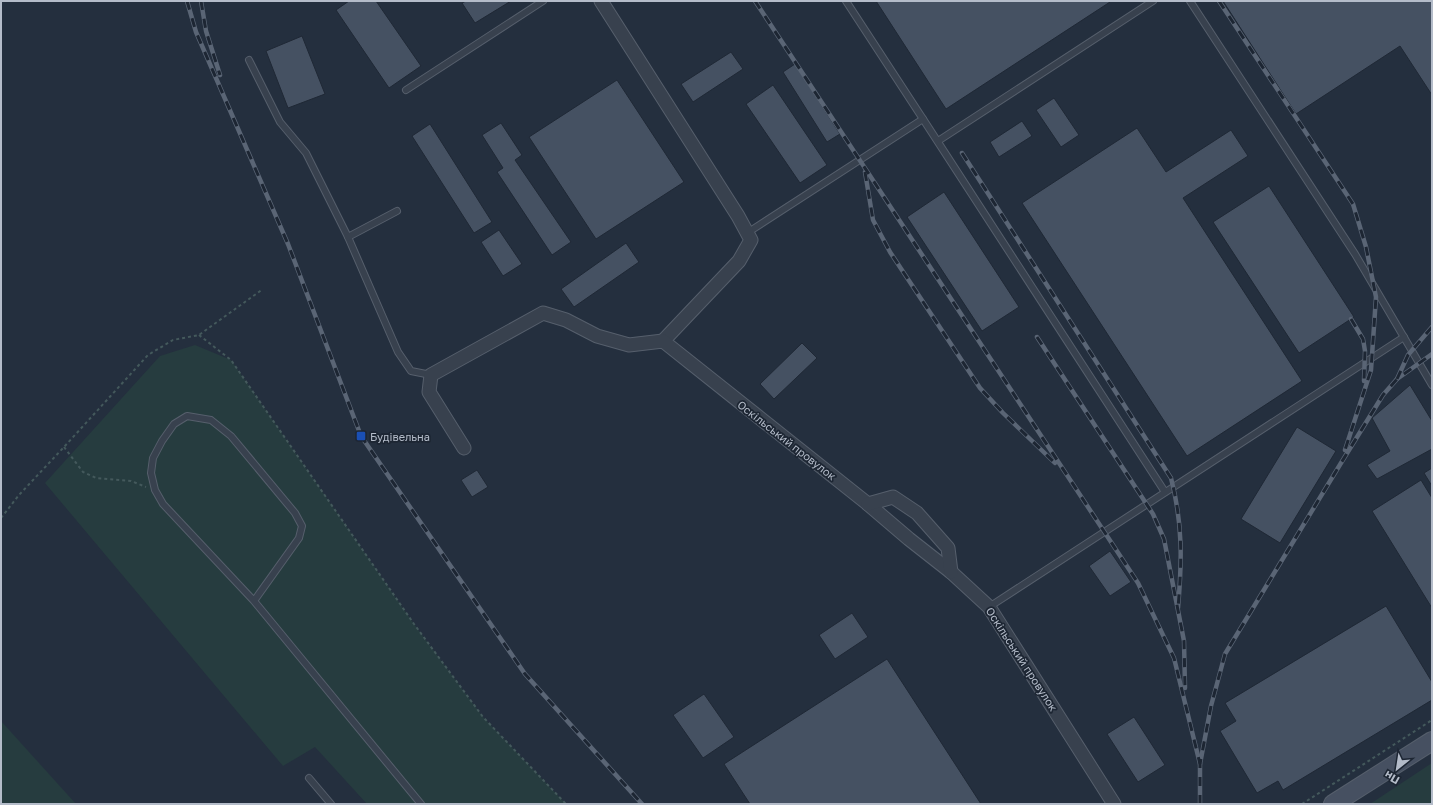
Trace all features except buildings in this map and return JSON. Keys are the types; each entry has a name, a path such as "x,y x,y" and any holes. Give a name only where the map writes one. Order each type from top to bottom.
{"main road":[{"path":"1333,804 1432,741"}],"street":[{"path":"464,448 429,392 431,375 543,313 566,320 597,336 629,345 663,341 739,261 751,240 734,210 601,1"},
{"name":"Оскільський провулок","path":"663,341 868,504 951,572 990,607 1114,804"},
{"path":"868,504 893,497 916,513 948,548 951,572"}],"lane":[{"path":"406,90 543,1"},
{"path":"846,1 1165,492"},
{"path":"938,141 1153,1"},
{"path":"1190,1 1355,254 1432,384"},
{"path":"249,60 280,122 306,154 348,237 398,352 411,371 431,375"},
{"path":"747,234 923,119"},
{"path":"348,237 397,211"},
{"path":"990,607 1404,337"},
{"path":"254,601 299,538 302,526 294,513 231,436 211,420 187,416 174,424 162,441 153,458 151,473 155,490 163,504 254,601 421,804"},
{"path":"309,778 331,804"}],"path":[{"path":"1,518 19,495 148,355 173,340 199,335 263,289"},
{"path":"199,335 231,360 414,624 483,717 566,804"},
{"path":"64,447 83,472 96,478 131,481 155,490"},
{"path":"1302,804 1432,720"}],"green space":[{"path":"195,345 231,360 414,624 483,717 566,804 367,804 315,747 283,766 45,483 160,356"},
{"path":"1,721 76,804 1,804"},
{"path":"1432,763 1432,804 1370,804"}],"railway":[{"path":"187,1 196,32 288,244 361,436 525,674 642,804"},
{"path":"201,1 206,31 220,75"},
{"path":"755,1 1138,583 1174,658 1200,764"},
{"path":"1219,1 1353,204 1366,247 1376,297 1371,370 1345,450"},
{"path":"962,153 1171,478 1180,527 1181,559 1178,608"},
{"path":"865,172 873,220 890,252 980,388 1003,413 1055,463"},
{"path":"1351,319 1363,339 1365,351 1364,381"},
{"path":"1397,379 1408,355 1432,327"},
{"path":"1037,337 1153,514 1164,539 1184,641 1185,688"},
{"path":"1200,804 1200,764 1211,706 1225,654 1383,395 1397,379 1432,354"}],"place":[{"name":"Будівельна","path":"361,436"}]}
